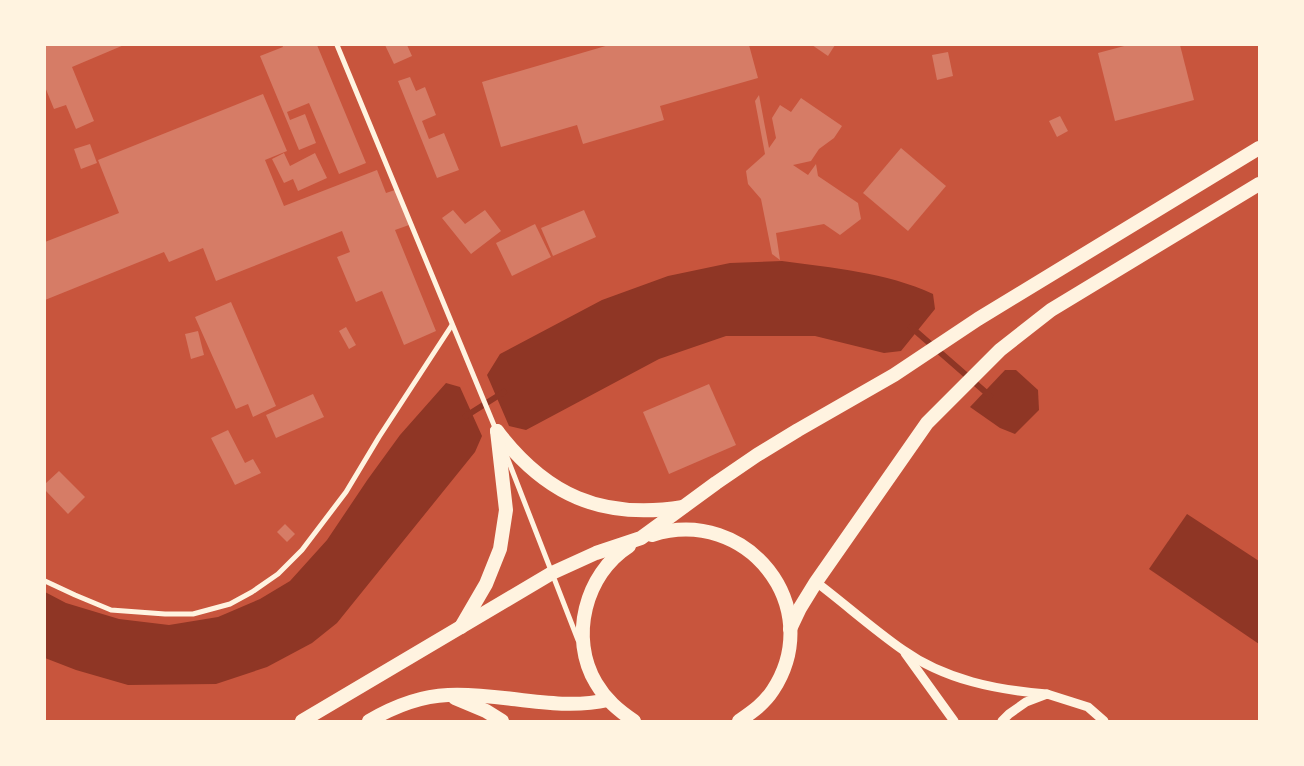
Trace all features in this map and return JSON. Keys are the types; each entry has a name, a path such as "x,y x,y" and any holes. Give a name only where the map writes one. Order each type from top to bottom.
{"highway":[{"path":"634,721 611,703 595,682 587,661 582,637 584,613 591,590 604,568 621,551 757,455 894,375 978,319 1259,148"},
{"path":"790,629 816,582 927,423 1000,350 1051,310 1259,184"},
{"path":"496,431 513,452 533,471 555,487 579,499 605,506 632,510 659,510 686,506"},
{"path":"460,628 486,584 500,549 506,510 496,431"},
{"path":"302,721 552,573 596,553 669,529 699,529 727,536 752,552 772,574 785,600 790,629 789,651 782,672 757,714 739,721"},
{"path":"369,721 406,704 447,695 480,695 571,705 611,703"},
{"path":"447,695 486,711 502,721"},
{"path":"611,703 615,721"}],"street":[{"path":"337,45 470,365 587,661"},
{"path":"45,580 111,610 165,614 193,614 230,604 252,592 278,574 302,550 346,492 379,437 452,325"},
{"path":"816,582 904,651 937,669 973,683 1010,691 1047,694 1088,707 1104,721"},
{"path":"904,651 954,721"},
{"path":"1002,721 1008,714 1026,702 1047,694"}],"shaded area":[{"path":"782,261 859,272 897,281 933,294 935,309 901,351 884,353 815,336 726,336 659,359 526,430 509,426 487,375 500,354 602,300 668,276 730,263"},
{"path":"1005,370 1016,370 1038,390 1039,410 1015,434 1000,428 970,407"},
{"path":"446,383 460,387 482,436 475,452 337,623 312,643 267,667 216,684 128,685 76,670 45,658 45,592 66,603 119,619 169,625 218,617 260,599 290,581 327,540 400,435"},
{"path":"1187,514 1259,561 1259,644 1149,569"}],"building":[{"path":"45,45 124,45 72,67 94,121 76,129 66,105 54,109 45,87"},
{"path":"282,45 317,45 366,163 339,174 309,103 287,112 290,120 305,114 316,143 299,150 260,56 283,47"},
{"path":"385,45 407,45 412,56 394,64"},
{"path":"609,45 749,45 758,78 660,106 664,120 583,144 577,125 501,147 482,82"},
{"path":"812,45 835,45 828,56"},
{"path":"1128,45 1180,45 1194,100 1115,121 1098,53"},
{"path":"948,52 953,76 937,80 932,55"},
{"path":"410,77 416,91 425,87 436,115 422,121 429,139 444,133 459,170 437,178 398,81"},
{"path":"263,94 287,151 265,160 284,206 377,170 386,193 395,190 409,225 395,230 436,331 404,345 382,291 356,302 337,257 350,252 342,231 216,281 203,248 169,262 164,252 45,300 45,242 119,213 98,160"},
{"path":"759,95 769,148 776,138 772,118 780,105 791,112 801,98 842,126 834,138 819,149 811,161 793,165 808,175 816,164 818,176 858,203 861,219 840,235 824,224 776,233 780,260 772,254 761,199 748,184 746,171 765,154 755,101"},
{"path":"1060,116 1068,131 1057,137 1049,121"},
{"path":"90,144 97,163 81,169 74,149"},
{"path":"901,148 946,186 908,231 863,193"},
{"path":"284,153 290,166 315,153 327,178 298,191 293,179 284,183 272,159"},
{"path":"453,210 465,224 485,210 501,231 471,254 442,218"},
{"path":"584,210 596,237 553,256 541,228"},
{"path":"535,224 551,257 512,276 496,243"},
{"path":"231,302 276,406 253,417 248,404 236,409 195,317"},
{"path":"346,327 356,345 349,349 339,331"},
{"path":"198,331 204,355 191,359 185,334"},
{"path":"709,384 736,445 669,474 643,412"},
{"path":"313,394 324,417 276,438 266,415"},
{"path":"228,430 245,463 253,459 261,473 235,485 211,438"},
{"path":"59,471 85,497 68,514 45,490 45,484"},
{"path":"285,524 295,534 287,542 277,532"}],"waterway":[{"path":"911,327 990,396"},
{"path":"466,416 504,392"}]}
